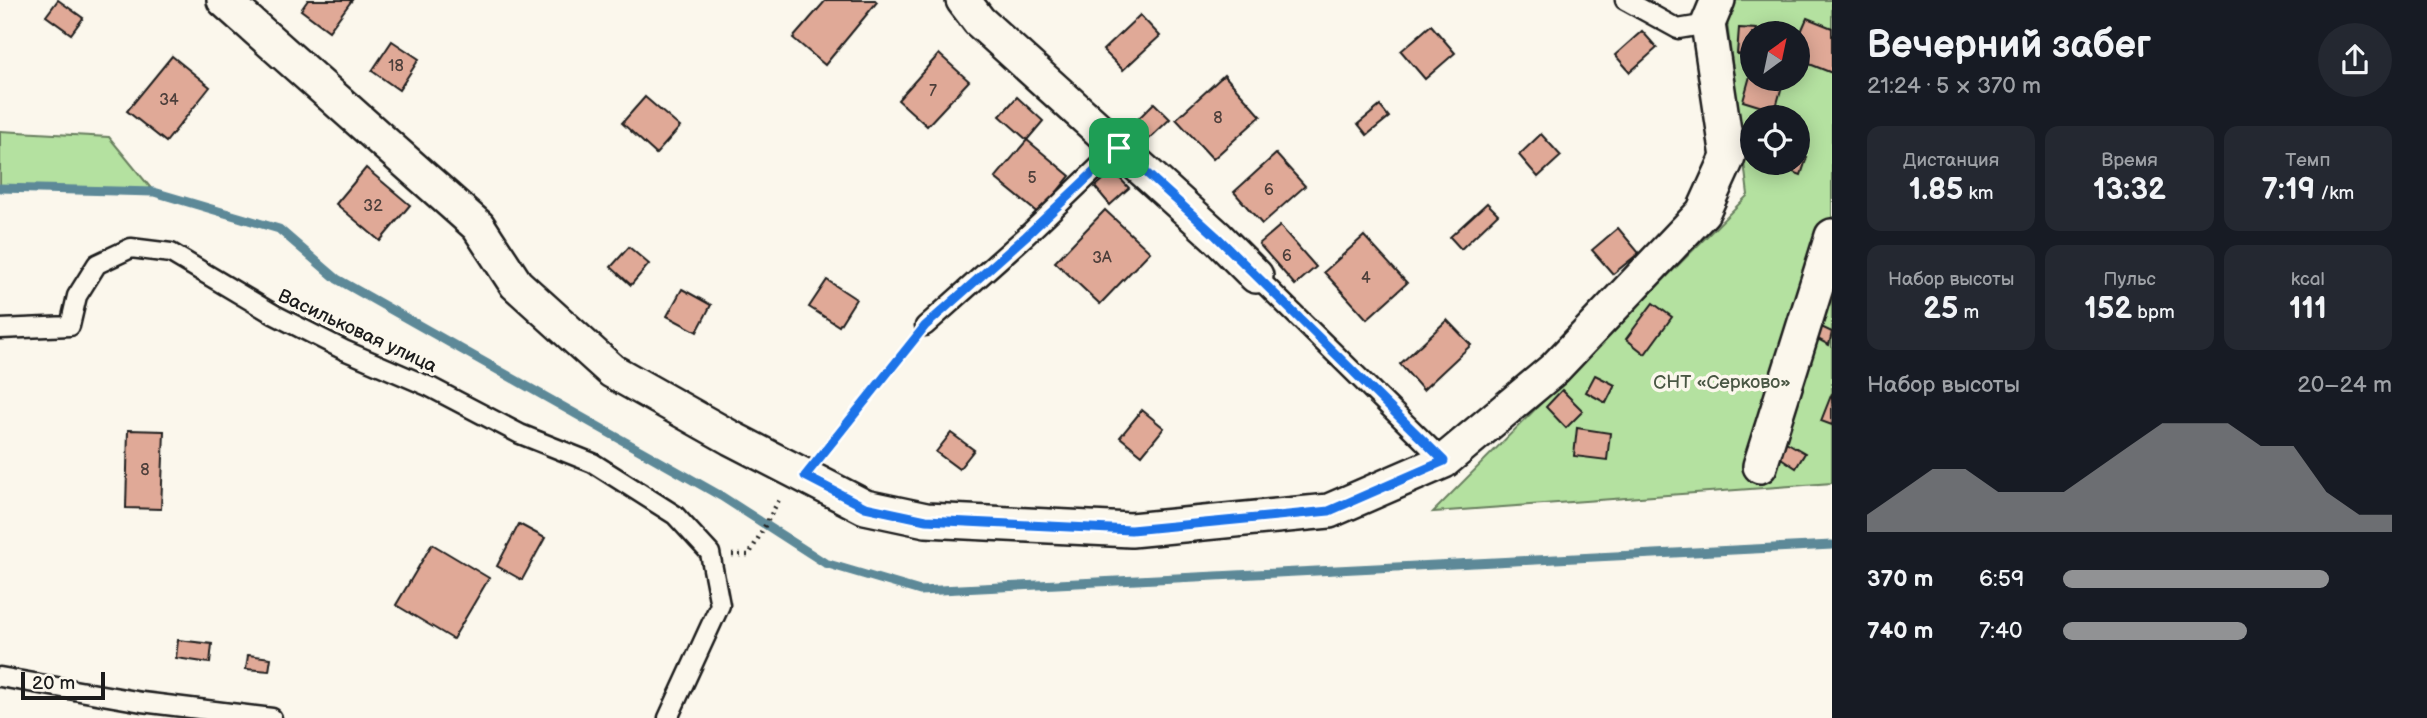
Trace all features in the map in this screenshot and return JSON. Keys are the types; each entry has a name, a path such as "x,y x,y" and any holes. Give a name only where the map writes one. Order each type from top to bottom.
{"street":[{"path":"224,0 478,226 516,284 612,371 865,507 926,520 1131,530 1329,511 1444,461 1554,369 1703,212 1728,157 1713,12"},
{"path":"963,0 979,21 1216,236 1255,276"},
{"path":"1760,466 1832,236"}],"lane":[{"path":"1625,0 1678,29 1713,12"},
{"path":"925,326 1119,148"},
{"name":"Васильковая улица","path":"0,329 70,326 77,296 97,264 131,248 171,253 275,316 344,350 430,387 520,434 593,464 675,515 710,554"},
{"path":"1255,276 1444,461"},
{"path":"668,718 720,605 710,554"},
{"path":"0,677 142,702 262,718"}],"path":[{"path":"805,476 925,326"},
{"path":"710,554 749,555 775,507"}],"green space":[{"name":"СНТ «Серково»","path":"1732,0 1832,0 1832,483 1433,512 1748,195 1746,175 1810,175 1810,105 1740,105 1740,129 1726,14"},
{"path":"0,131 109,137 154,192 0,188"}],"building":[{"path":"58,0 83,18 71,34 46,16"},
{"path":"308,0 352,0 329,31 301,10"},
{"path":"826,0 877,2 825,65 793,38"},
{"path":"1140,15 1160,36 1123,70 1103,50"},
{"path":"1807,18 1832,28 1832,73 1810,64 1810,21 1806,21"},
{"path":"1431,25 1455,53 1425,79 1401,51"},
{"path":"1739,28 1740,28 1740,54 1737,54"},
{"path":"1642,31 1657,48 1630,72 1615,55"},
{"path":"392,41 419,59 399,90 372,71"},
{"path":"939,54 969,81 927,126 898,100"},
{"path":"172,56 210,87 166,142 127,111"},
{"path":"1224,75 1261,116 1213,159 1176,119"},
{"path":"1746,91 1781,91 1777,105 1756,105 1743,101"},
{"path":"645,97 680,127 656,154 622,123"},
{"path":"1017,97 1043,121 1027,140 1000,116"},
{"path":"1154,103 1170,119 1149,139 1134,123"},
{"path":"1380,106 1389,117 1367,135 1358,124"},
{"path":"1541,134 1561,156 1538,177 1519,155"},
{"path":"1027,140 1070,176 1039,214 995,178"},
{"path":"1276,154 1305,186 1262,224 1234,192"},
{"path":"366,168 410,205 380,241 336,204"},
{"path":"1113,171 1129,188 1110,205 1095,187"},
{"path":"1487,203 1498,214 1461,249 1450,237"},
{"path":"1105,210 1150,252 1100,304 1055,262"},
{"path":"1280,226 1316,267 1295,285 1259,244"},
{"path":"1618,228 1639,253 1613,274 1592,250"},
{"path":"1364,236 1407,283 1367,319 1324,272"},
{"path":"629,247 649,264 631,285 611,267"},
{"path":"827,280 856,299 839,326 809,307"},
{"path":"682,289 711,305 697,332 667,316"},
{"path":"1653,303 1672,317 1645,354 1626,339"},
{"path":"1447,320 1471,345 1423,390 1400,364"},
{"path":"1817,325 1832,332 1829,345 1812,336"},
{"path":"1595,375 1615,385 1606,403 1586,392"},
{"path":"1562,390 1583,411 1566,428 1546,407"},
{"path":"1832,393 1832,425 1821,421"},
{"path":"1142,410 1164,428 1142,455 1120,437"},
{"path":"1577,428 1610,433 1607,460 1574,456"},
{"path":"128,430 164,431 161,509 126,508"},
{"path":"951,433 974,450 959,469 936,452"},
{"path":"1786,442 1805,453 1796,468 1778,456"},
{"path":"519,524 545,538 522,580 497,566"},
{"path":"432,544 489,578 453,639 396,605"},
{"path":"178,640 212,644 210,663 176,658"},
{"path":"248,655 271,658 269,671 246,669"}],"waterway":[{"path":"0,188 154,192 279,229 337,279 721,496 825,563 920,591 1832,545"}],"route":[{"path":"1119,148 1216,236 1444,461 1329,511 1131,530 926,520 865,507 805,476 925,326 1119,148"}]}
